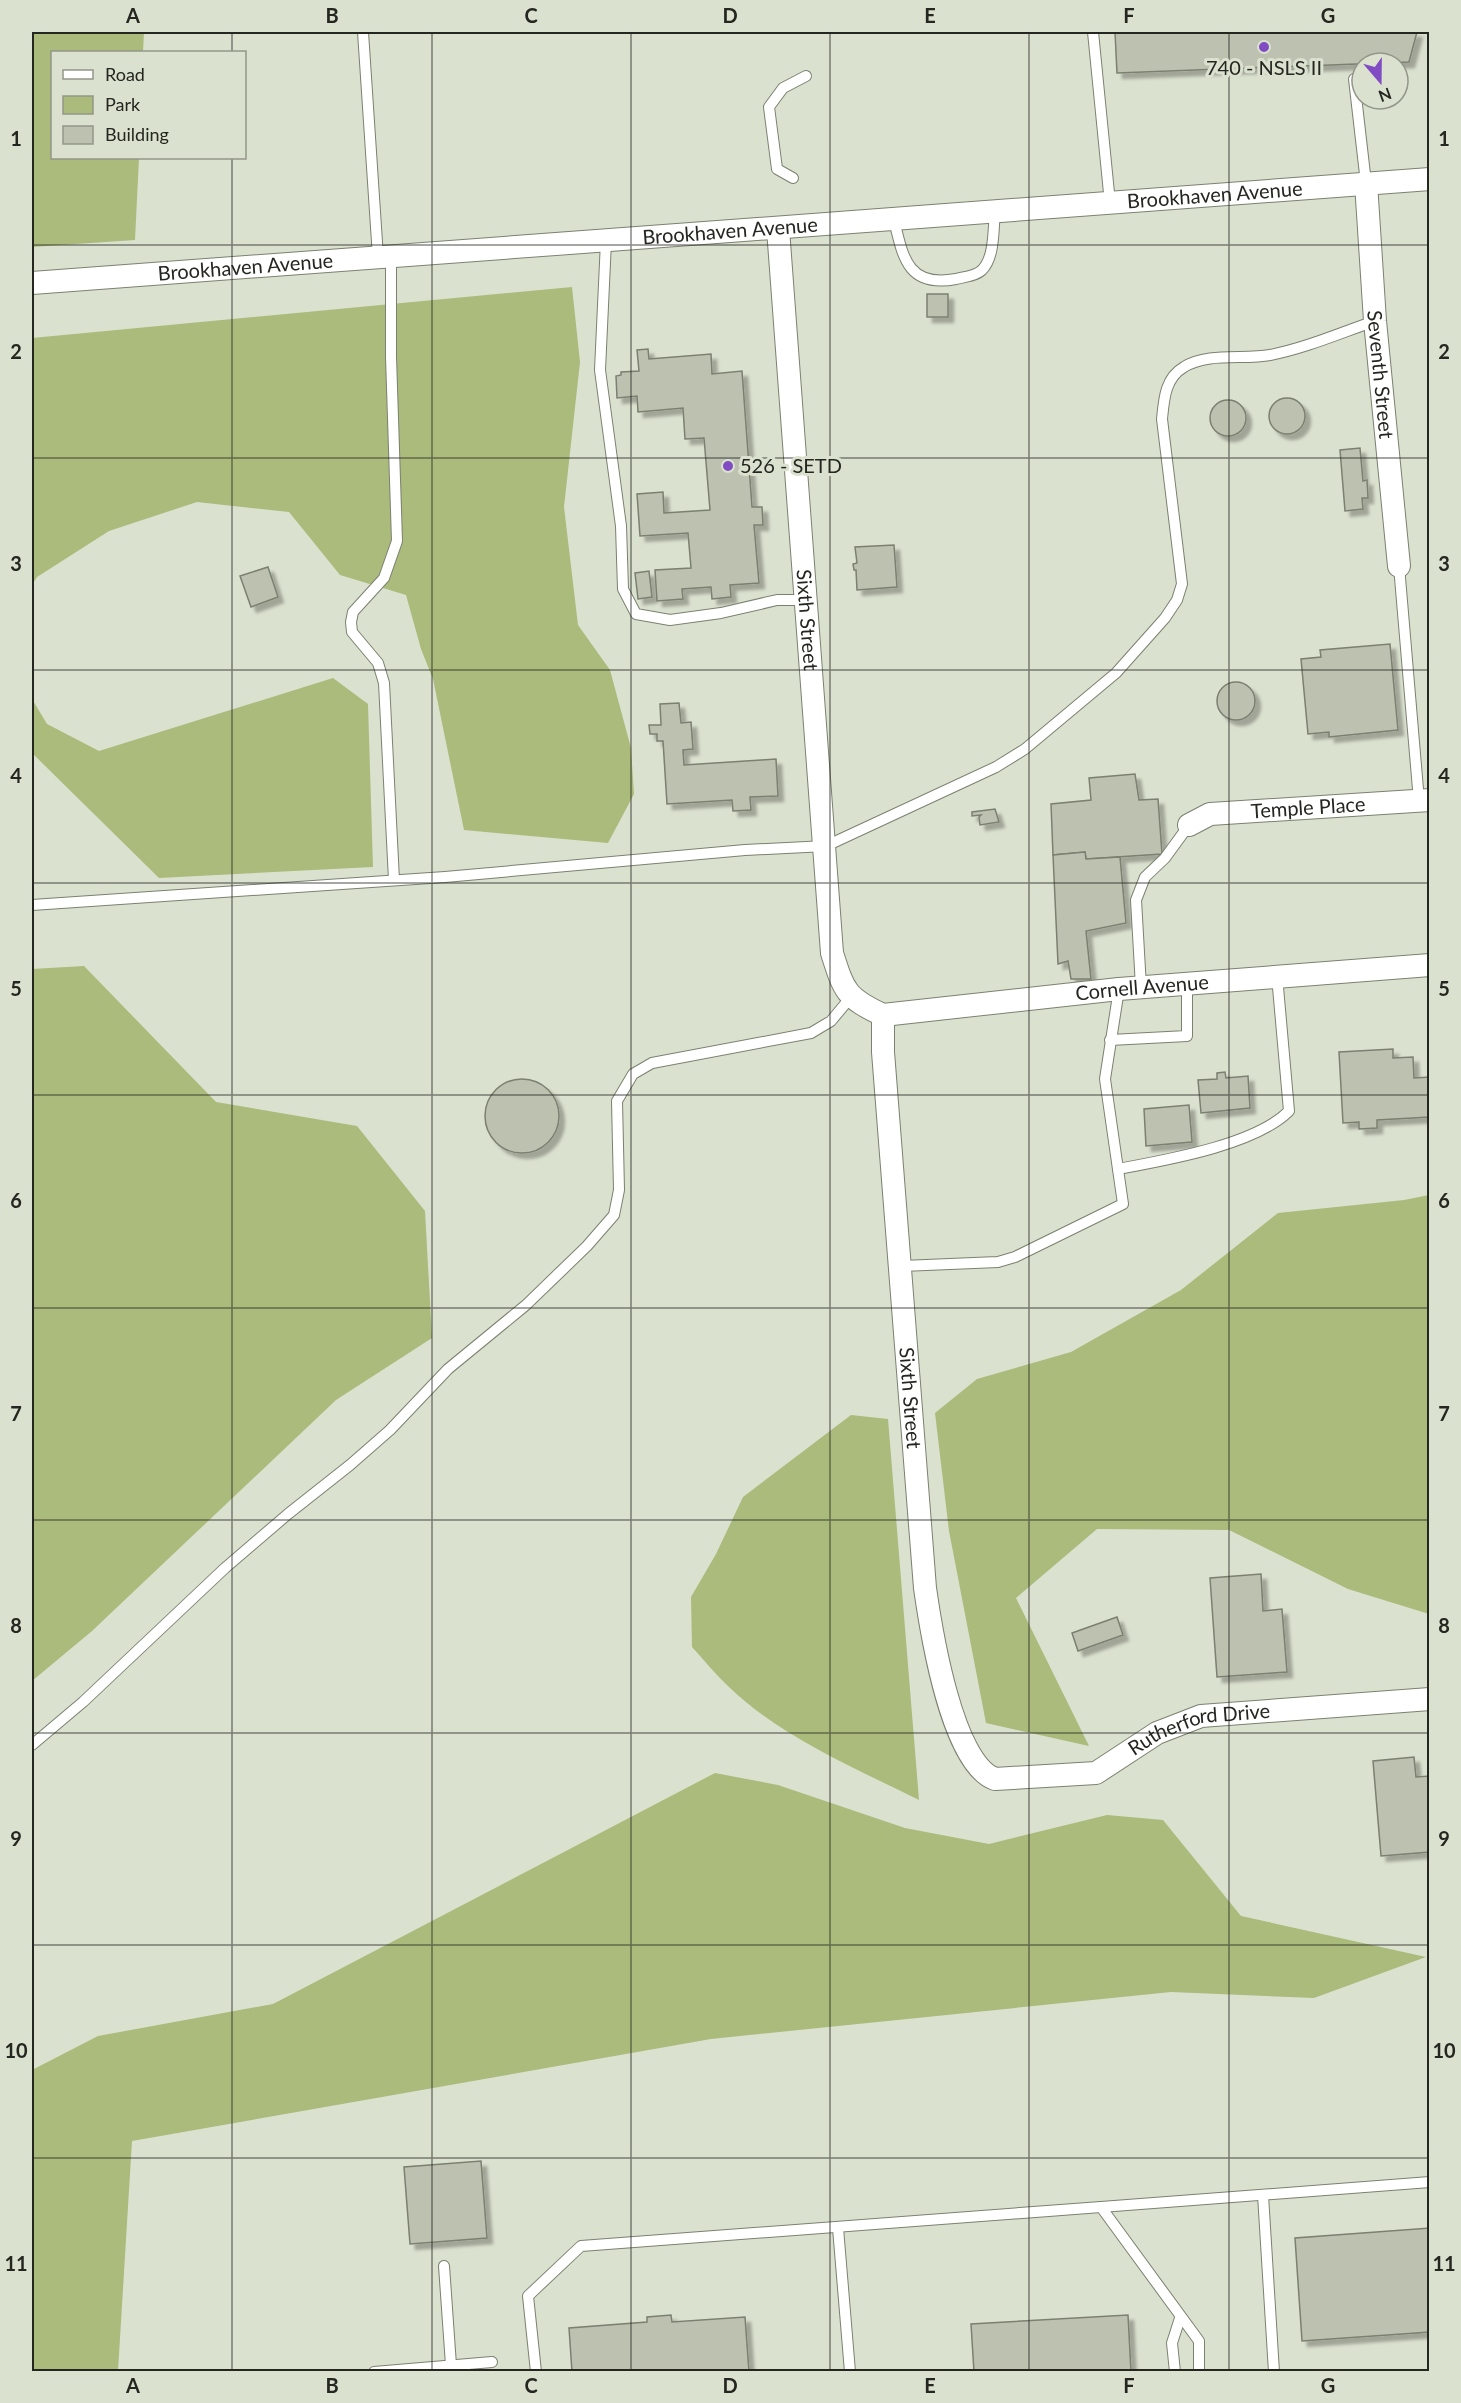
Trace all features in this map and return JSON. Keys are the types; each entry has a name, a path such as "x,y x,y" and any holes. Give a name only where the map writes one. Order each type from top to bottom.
{"street":[{"name":"Brookhaven Avenue","path":"32,283 1430,179"},
{"name":"Seventh Street","path":"1366,183 1375,321 1399,567"},
{"name":"Sixth Street","path":"778,229 826,846 832,953 842,986 855,1000"},
{"name":"Temple Place","path":"1189,825 1210,814 1424,800"},
{"name":"Cornell Avenue","path":"883,1016 1130,988 1430,965"},
{"path":"855,1000 883,1016"},
{"name":"Sixth Street","path":"883,1016 883,1052 902,1266 925,1588 934,1647 957,1723 970,1754 982,1772"},
{"name":"Rutherford Drive","path":"982,1772 996,1779 1096,1773 1157,1733 1201,1716 1430,1699"}],"lane":[{"path":"363,32 385,257 397,541 384,578 353,612 351,622 352,632 378,663 384,683 394,880"},
{"path":"1093,32 1110,203"},
{"path":"793,178 777,169 769,107 783,88 806,76"},
{"path":"1358,111 1366,183"},
{"path":"894,220 901,251 910,271 921,278 950,280 970,276 982,270 990,254 995,212"},
{"path":"606,241 600,370 621,526 623,588 636,614 670,620 721,613 777,600 807,600"},
{"path":"32,905 394,880 826,846 996,767 1025,749 1116,673 1165,618 1177,600 1182,584 1162,419 1164,395 1170,379 1184,367 1197,362 1269,355 1307,346 1375,321"},
{"path":"1399,567 1424,800"},
{"path":"902,1266 998,1262 1015,1257 1123,1204 1106,1079 1110,1040 1130,988 1136,900 1145,877 1165,858 1189,825"},
{"path":"1118,1169 1212,1148 1274,1126 1289,1111 1277,976"},
{"path":"1110,1040 1187,1036 1187,983"},
{"path":"32,1745 83,1702 225,1568 390,1430 448,1369 526,1305 614,1215 619,1190 617,1101 633,1074 652,1063 811,1033 831,1021 855,1000"},
{"path":"536,2372 528,2296 580,2246 1430,2182"},
{"path":"1263,2195 1274,2372"},
{"path":"1101,2207 1198,2341 1199,2372"},
{"path":"838,2228 850,2372"},
{"path":"444,2266 451,2365"},
{"path":"1175,2372 1172,2343 1180,2318"},
{"path":"374,2372 492,2362"}],"green space":[{"path":"32,32 144,32 143,51 51,51 51,159 139,159 135,240 32,247"},
{"path":"572,287 580,362 564,507 578,625 610,670 631,748 634,794 608,843 464,830 433,679 421,649 406,595 340,575 289,512 197,502 109,531 37,577 32,585 32,338"},
{"path":"333,678 368,704 373,867 159,878 32,753 32,699 47,724 99,751"},
{"path":"84,966 216,1102 357,1126 425,1211 432,1338 336,1400 92,1631 32,1681 32,969"},
{"path":"1429,1195 1429,1614 1348,1589 1229,1530 1097,1529 1016,1598 1089,1746 986,1723 949,1531 935,1413 977,1379 1071,1352 1181,1290 1278,1213 1404,1200"},
{"path":"851,1415 888,1419 919,1800 820,1751 772,1722 729,1687 692,1647 691,1597 716,1554 743,1497"},
{"path":"715,1773 778,1785 905,1828 989,1844 1107,1815 1163,1820 1241,1916 1426,1957 1314,1998 1171,1992 711,2039 132,2141 118,2371 32,2371 32,2070 98,2036 273,2004"}],"building":[{"name":"740 - NSLS II","path":"1115,32 1417,32 1410,58 1410,51 1350,51 1350,64 1117,73"},
{"path":"927,294 948,294 948,317 927,317"},
{"name":"526 - SETD","path":"648,349 649,359 711,354 712,374 742,371 752,507 762,507 763,525 754,525 759,583 730,585 731,597 712,599 711,587 682,589 683,599 657,601 655,570 691,568 688,533 640,536 637,494 663,492 664,513 710,510 704,438 685,439 683,408 638,412 637,396 617,398 616,376 621,375 621,372 639,371 637,350"},
{"path":"1287,398 1299,404 1305,416 1299,428 1287,434 1275,428 1269,416 1275,404"},
{"path":"1228,400 1241,405 1246,418 1241,431 1228,436 1215,431 1210,418 1215,405"},
{"path":"1360,448 1363,481 1367,480 1368,498 1362,498 1363,509 1345,511 1340,450"},
{"path":"894,545 897,587 857,590 856,570 853,564 857,563 855,547"},
{"path":"268,567 278,597 251,607 240,576"},
{"path":"649,571 652,597 638,599 635,573"},
{"path":"1390,644 1398,730 1329,737 1329,732 1308,734 1301,659 1321,657 1320,650"},
{"path":"1236,682 1250,687 1255,701 1250,715 1236,720 1222,715 1217,701 1222,687"},
{"path":"679,703 681,723 691,722 693,749 683,750 684,765 776,759 778,796 750,797 751,810 733,811 732,800 667,804 663,741 657,741 657,734 650,734 649,725 661,725 660,704"},
{"path":"1135,774 1139,800 1158,799 1162,854 1086,859 1085,852 1053,855 1051,804 1091,800 1089,778"},
{"path":"995,809 999,822 980,825 981,815 972,816 972,812"},
{"path":"1085,852 1086,859 1120,857 1126,923 1086,931 1091,979 1071,979 1068,961 1058,964 1053,855"},
{"path":"1393,1049 1393,1058 1413,1057 1414,1078 1430,1077 1430,1117 1377,1120 1377,1128 1359,1129 1359,1122 1343,1123 1339,1052"},
{"path":"1225,1072 1226,1078 1248,1076 1250,1108 1201,1113 1198,1080 1217,1079 1217,1073"},
{"path":"515,1079 529,1079 543,1085 553,1095 559,1109 559,1123 553,1137 543,1147 529,1153 515,1153 501,1147 491,1137 485,1123 485,1109 491,1095 501,1085"},
{"path":"1189,1105 1192,1142 1146,1146 1144,1109"},
{"path":"1261,1574 1263,1611 1282,1609 1287,1672 1217,1677 1210,1578"},
{"path":"1117,1617 1123,1635 1078,1651 1072,1633"},
{"path":"1414,1757 1416,1777 1430,1776 1430,1852 1381,1856 1373,1761"},
{"path":"481,2161 487,2238 410,2244 404,2167"},
{"path":"1430,2228 1430,2332 1302,2341 1295,2238"},
{"path":"671,2315 672,2322 745,2317 749,2372 572,2372 569,2328 647,2322 647,2317"},
{"path":"1128,2315 1131,2372 974,2372 971,2324"}],"place":[{"name":"740 - NSLS II","path":"1264,47"},
{"name":"526 - SETD","path":"728,466"}]}
